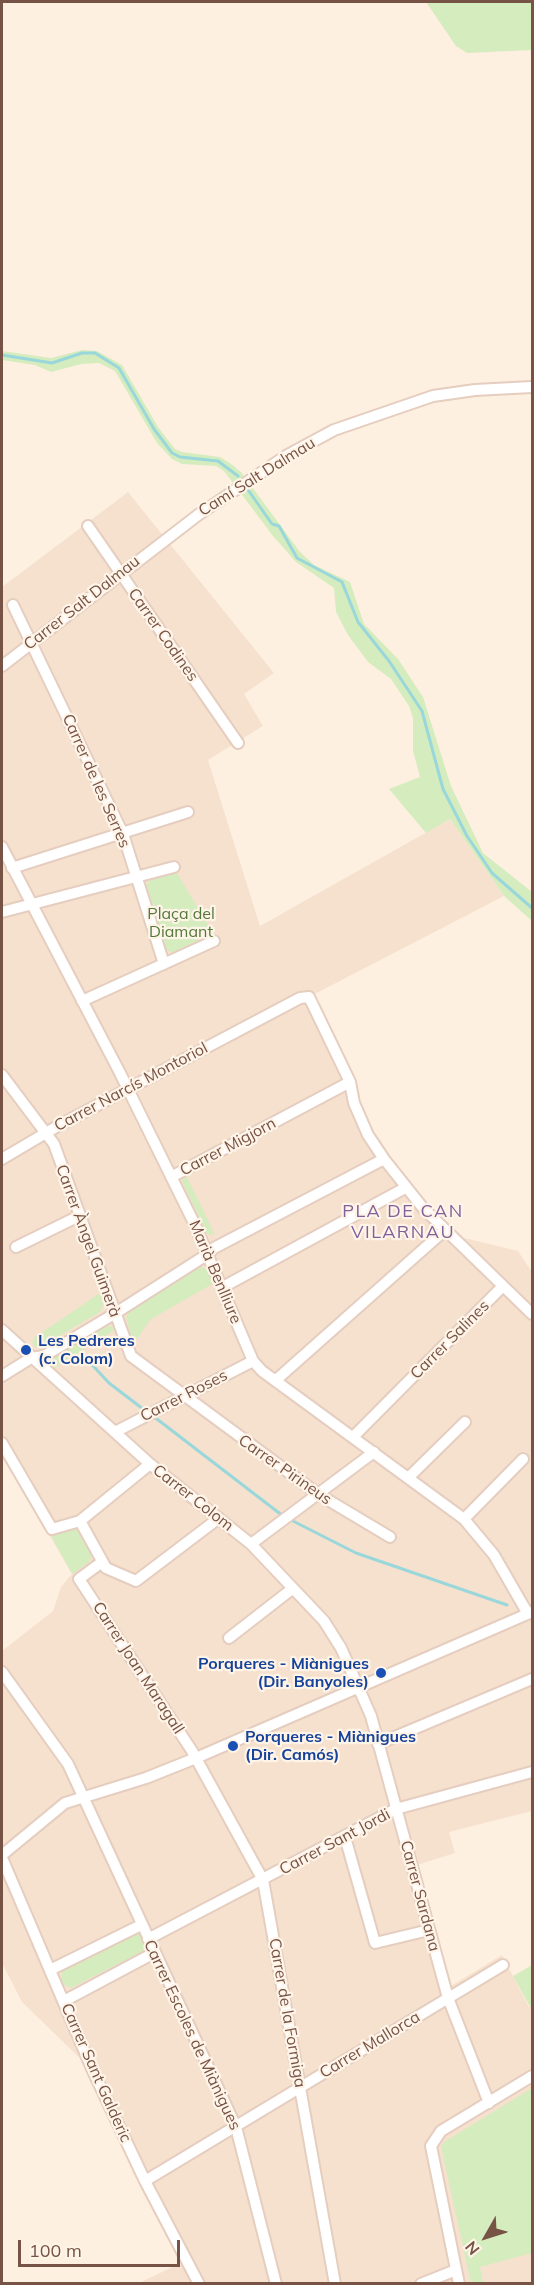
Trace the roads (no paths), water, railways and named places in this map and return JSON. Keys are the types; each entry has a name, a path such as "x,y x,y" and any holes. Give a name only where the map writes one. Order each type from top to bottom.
{"street":[{"name":"Camí Salt Dalmau","path":"162,540 286,456 334,430 433,396 464,391 532,387"},
{"name":"Carrer Codines","path":"88,526 238,743"},
{"name":"Carrer Salt Dalmau","path":"2,666 162,540"},
{"name":"Carrer de les Serres","path":"13,604 123,834 164,964"},
{"path":"12,868 188,812"},
{"name":"Marià Benlliure","path":"2,847 128,1089 208,1254 254,1361 276,1380 464,1519 494,1555 530,1613"},
{"path":"2,912 174,867"},
{"path":"82,1001 214,941"},
{"name":"Carrer Narcís Montoriol","path":"2,1159 46,1132 300,998 309,997 350,1082"},
{"name":"Carrer Àngel Guimerà","path":"2,1075 54,1144 131,1356 183,1397"},
{"name":"Carrer Migjorn","path":"171,1177 350,1082"},
{"name":"Carrer Salines","path":"350,1082 354,1103 368,1135 405,1188 502,1287 532,1314"},
{"path":"2,1376 31,1358 44,1356 114,1314 214,1248 384,1159"},
{"path":"223,1287 405,1188"},
{"path":"16,1247 79,1216"},
{"path":"276,1380 445,1230"},
{"name":"Carrer Salines","path":"354,1436 502,1287"},
{"name":"Carrer Colom","path":"2,1330 150,1464 251,1544 324,1621 360,1686"},
{"name":"Carrer Roses","path":"115,1432 254,1361"},
{"name":"Carrer Pirineus","path":"183,1397 318,1494 390,1538"},
{"path":"408,1478 465,1422"},
{"path":"2,1443 52,1529 80,1521 150,1464"},
{"path":"251,1544 374,1452"},
{"path":"464,1519 523,1459"},
{"path":"80,1521 106,1568 136,1581 219,1518"},
{"name":"Carrer Joan Maragall","path":"102,1562 79,1579 196,1758"},
{"path":"229,1638 292,1589"},
{"path":"2,1856 65,1803 146,1778 196,1758 530,1613"},
{"name":"Carrer Escoles de Miànigues","path":"2,1672 68,1764 236,2127 276,2283"},
{"path":"378,1744 532,1679"},
{"name":"Carrer Sardana","path":"360,1686 448,1998 489,2103"},
{"name":"Carrer de la Formiga","path":"196,1758 263,1880 335,2283"},
{"name":"Carrer Sant Jordi","path":"148,1939 396,1809 532,1772"},
{"path":"345,1837 375,1943 429,1930"},
{"name":"Carrer Sant Galderic","path":"2,1856 50,1970 145,2181 199,2283"},
{"path":"50,1970 141,1924"},
{"path":"64,2001 154,1953"},
{"name":"Carrer Mallorca","path":"145,2181 503,1965"},
{"path":"459,2283 431,2146 441,2131 532,2076"},
{"path":"420,2283 456,2270"}],"waterway":[{"path":"2,355 52,363 82,353 95,353 119,368 154,429 172,453 180,457 218,461 238,476"},
{"path":"246,487 272,524 279,526 297,558 342,582 358,622 389,661 422,711 443,789 467,836 492,873 532,908"},
{"path":"83,1355 109,1383 147,1412"},
{"path":"153,1416 283,1516"},
{"path":"289,1519 356,1553 507,1605"}],"place":[{"name":"Les Pedreres (c. Colom)","path":"26,1350"},
{"name":"Porqueres - Miànigues (Dir. Banyoles)","path":"381,1673"},
{"name":"Porqueres - Miànigues (Dir. Camós)","path":"233,1746"}],"district":[{"name":"PLA DE CAN VILARNAU","path":"403,1222"}],"park label":[{"name":"Plaça del Diamant","path":"181,923"}]}
